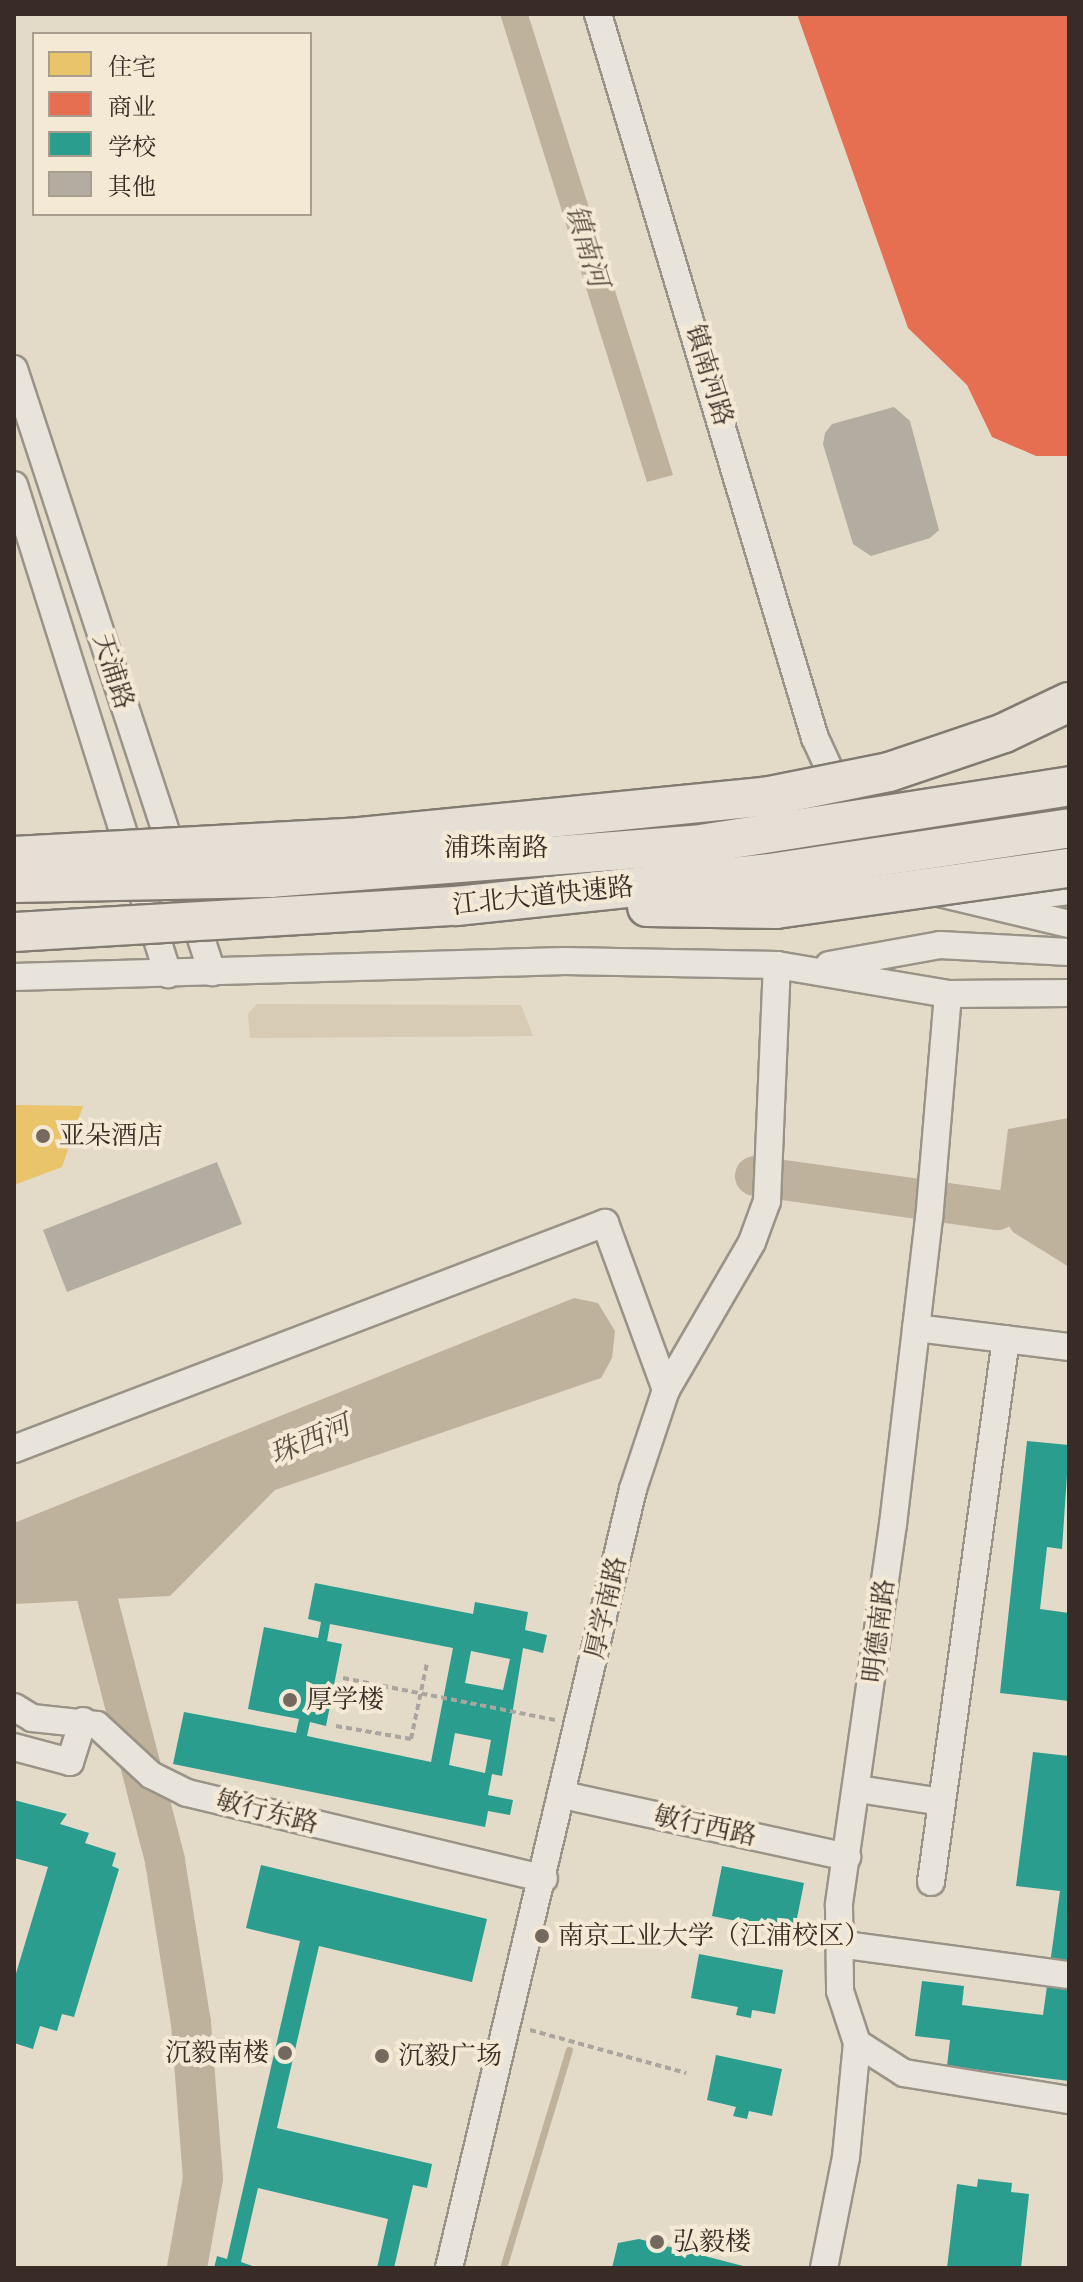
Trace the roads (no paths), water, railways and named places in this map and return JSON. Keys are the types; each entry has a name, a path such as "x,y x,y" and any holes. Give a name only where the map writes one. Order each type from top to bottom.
{"highway":[{"path":"14,856 350,838 770,796 889,772 1004,733 1069,702"},
{"name":"江北大道快速路","path":"14,883 270,878 694,845 1069,786"},
{"name":"江北大道快速路","path":"14,932 456,906 763,874 1069,828"},
{"path":"456,906 776,909 1069,868"}],"street":[{"name":"镇南河路","path":"598,14 815,738 878,874"},
{"name":"天浦路","path":"14,369 212,972"},
{"path":"14,485 168,974"},
{"path":"794,848 815,738"},
{"name":"浦珠南路","path":"14,848 794,848 970,903 1069,924"},
{"name":"浦珠南路","path":"970,903 1069,891"},
{"path":"813,968 940,945 1069,952"},
{"path":"14,977 565,961 777,965 813,968 948,994 1069,993"},
{"name":"厚学南路","path":"449,2268 544,1879 633,1489 666,1390 752,1242 767,1201 777,965"},
{"name":"明德南路","path":"857,2043 840,1991 839,1944 847,1857 929,1218 948,994"},
{"path":"14,1449 605,1223 666,1390"},
{"path":"916,1328 1069,1347"},
{"path":"931,1882 1006,1339"},
{"name":"敏行东路","path":"14,1707 32,1718 83,1721 110,1734 151,1775 173,1787 544,1879"},
{"path":"14,1747 70,1762 83,1721"},
{"path":"858,1789 942,1802"},
{"name":"敏行西路","path":"563,1795 847,1857"},
{"path":"839,1944 1069,1975"},
{"path":"824,2268 846,2157 857,2043 904,2073 1069,2100"}],"water":[{"name":"镇南河","path":"500,14 528,14 673,475 647,482"},
{"path":"1069,1118 1069,1267 1013,1232 998,1210 1008,1129"},
{"name":"珠西河","path":"574,1298 598,1303 615,1331 612,1358 601,1378 275,1490 170,1596 14,1604 14,1523"}],"waterway":[{"path":"755,1176 998,1210"},
{"path":"84,1547 165,1861 191,2023 203,2178 187,2268"},
{"path":"503,2268 569,2050"}],"place":[{"name":"亚朵酒店","path":"43,1136"},
{"name":"厚学楼","path":"290,1700"},
{"name":"南京工业大学（江浦校区）","path":"542,1936"},
{"name":"沉毅南楼","path":"285,2053"},
{"name":"沉毅广场","path":"382,2056"},
{"name":"弘毅楼","path":"657,2242"}]}
